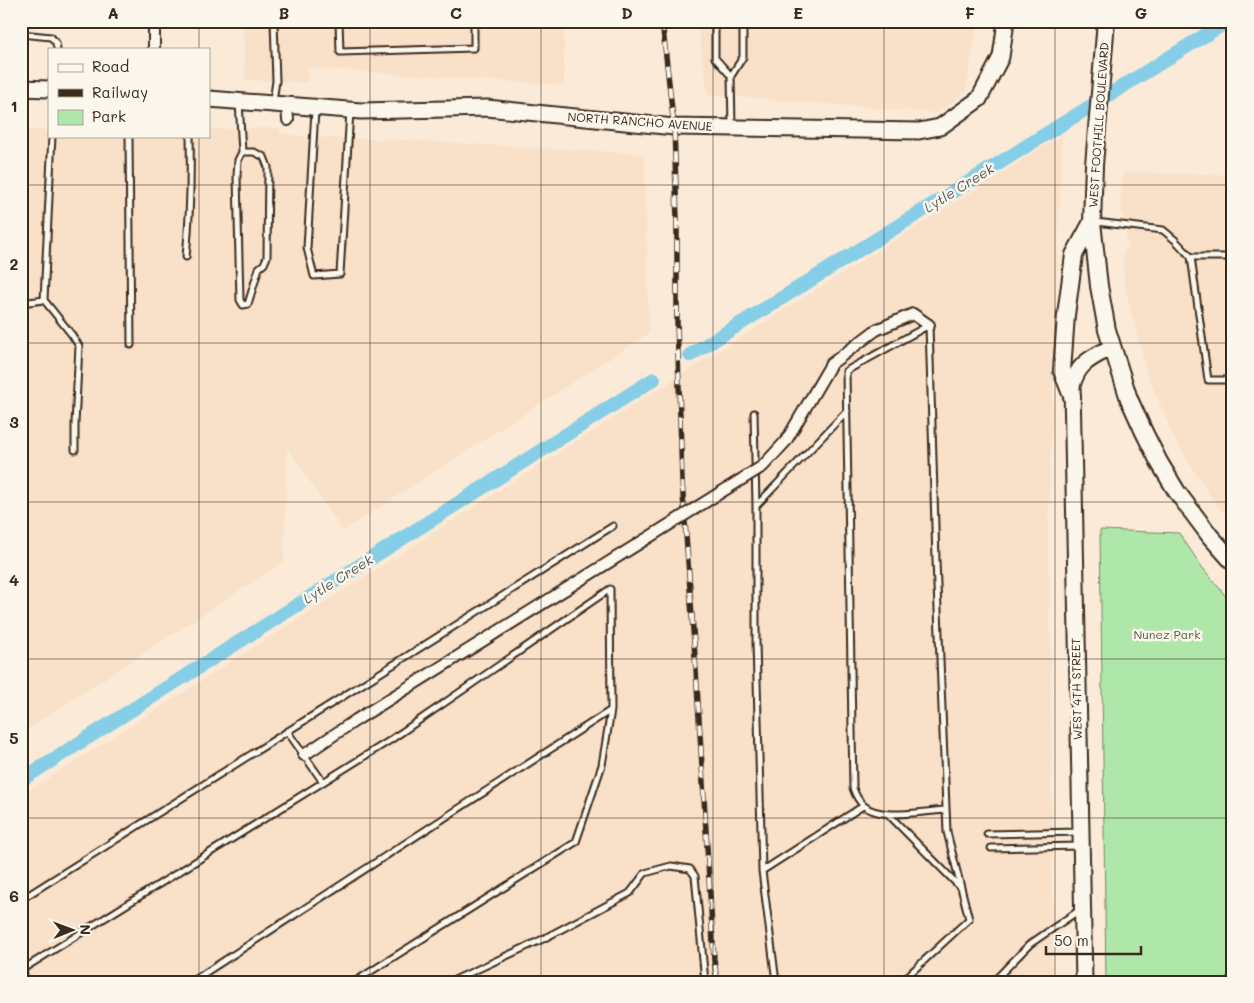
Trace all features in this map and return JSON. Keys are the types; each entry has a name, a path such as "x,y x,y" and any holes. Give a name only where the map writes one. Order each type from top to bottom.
{"main road":[{"name":"WEST FOOTHILL BOULEVARD","path":"1106,21 1094,165 1092,222 1099,286 1107,330 1129,400 1159,462 1177,492 1210,536 1233,562"},
{"path":"1072,396 1062,371 1067,307 1074,255 1092,222"}],"street":[{"path":"154,21 154,48"},
{"name":"NORTH RANCHO AVENUE","path":"210,99 283,110 315,107 361,111 487,108 674,127 920,131 940,127 978,100 1001,57 1006,21"},
{"path":"21,88 48,89"},
{"path":"304,755 356,720 763,466 786,441 831,364 876,330 913,314 929,324"},
{"name":"WEST 4TH STREET","path":"1084,982 1072,386 1075,375 1081,366 1089,359 1112,347"}],"lane":[{"path":"274,21 276,81 283,110"},
{"path":"339,21 340,52 474,48 474,21"},
{"path":"715,21 715,58 731,76"},
{"path":"732,128 731,76 743,57 743,21"},
{"path":"21,34 51,37 57,48"},
{"path":"239,102 242,152 238,160 237,176 240,300 243,305 248,304 259,268 267,258 268,167 264,157 254,152 242,152"},
{"path":"315,107 307,248 314,276 340,274 350,110"},
{"path":"52,138 44,300 79,346 75,450"},
{"path":"129,138 131,345"},
{"path":"186,257 191,178 190,138"},
{"path":"1092,222 1164,230 1191,257 1208,380 1233,380"},
{"path":"1191,257 1233,257"},
{"path":"21,303 44,300"},
{"path":"901,982 969,919 947,832 929,324 846,371 853,788 863,806 875,812 888,814 946,810"},
{"path":"756,506 847,411"},
{"path":"754,412 756,642 762,871 776,982"},
{"path":"22,899 613,526"},
{"path":"23,969 388,741 610,589 611,710 602,765 576,842 354,982"},
{"path":"191,982 611,710"},
{"path":"287,731 323,782"},
{"path":"762,871 863,806"},
{"path":"888,814 962,889"},
{"path":"987,834 1080,839"},
{"path":"991,848 1080,839"},
{"path":"450,982 543,939 630,893 644,873 671,866 690,869 696,876 705,982"},
{"path":"21,885 24,982"},
{"path":"993,982 1030,944 1082,908"}],"shaded area":[{"path":"243,21 564,21 564,85 308,68 307,82 245,80"},
{"path":"697,21 978,21 966,91 937,113 708,94"},
{"path":"279,128 281,134 306,137 401,140 644,154 649,333 343,531 287,447 284,561 21,733 21,130 48,130 48,138 210,138 210,129"},
{"path":"1062,135 1048,537 1053,982 21,982 21,796"},
{"path":"1123,172 1233,175 1233,524 1211,497 1176,442 1147,373 1124,283 1123,252 1128,247 1121,202"}],"green space":[{"name":"Nunez Park","path":"1100,530 1179,533 1202,567 1233,605 1233,982 1106,982"}],"waterway":[{"name":"Lytle Creek","path":"690,355 1228,21"},
{"name":"Lytle Creek","path":"21,780 654,379"},
{"name":"Lytle Creek","path":"1225,982 1233,970"}],"railway":[{"path":"662,21 674,127 682,481 717,982"}]}
